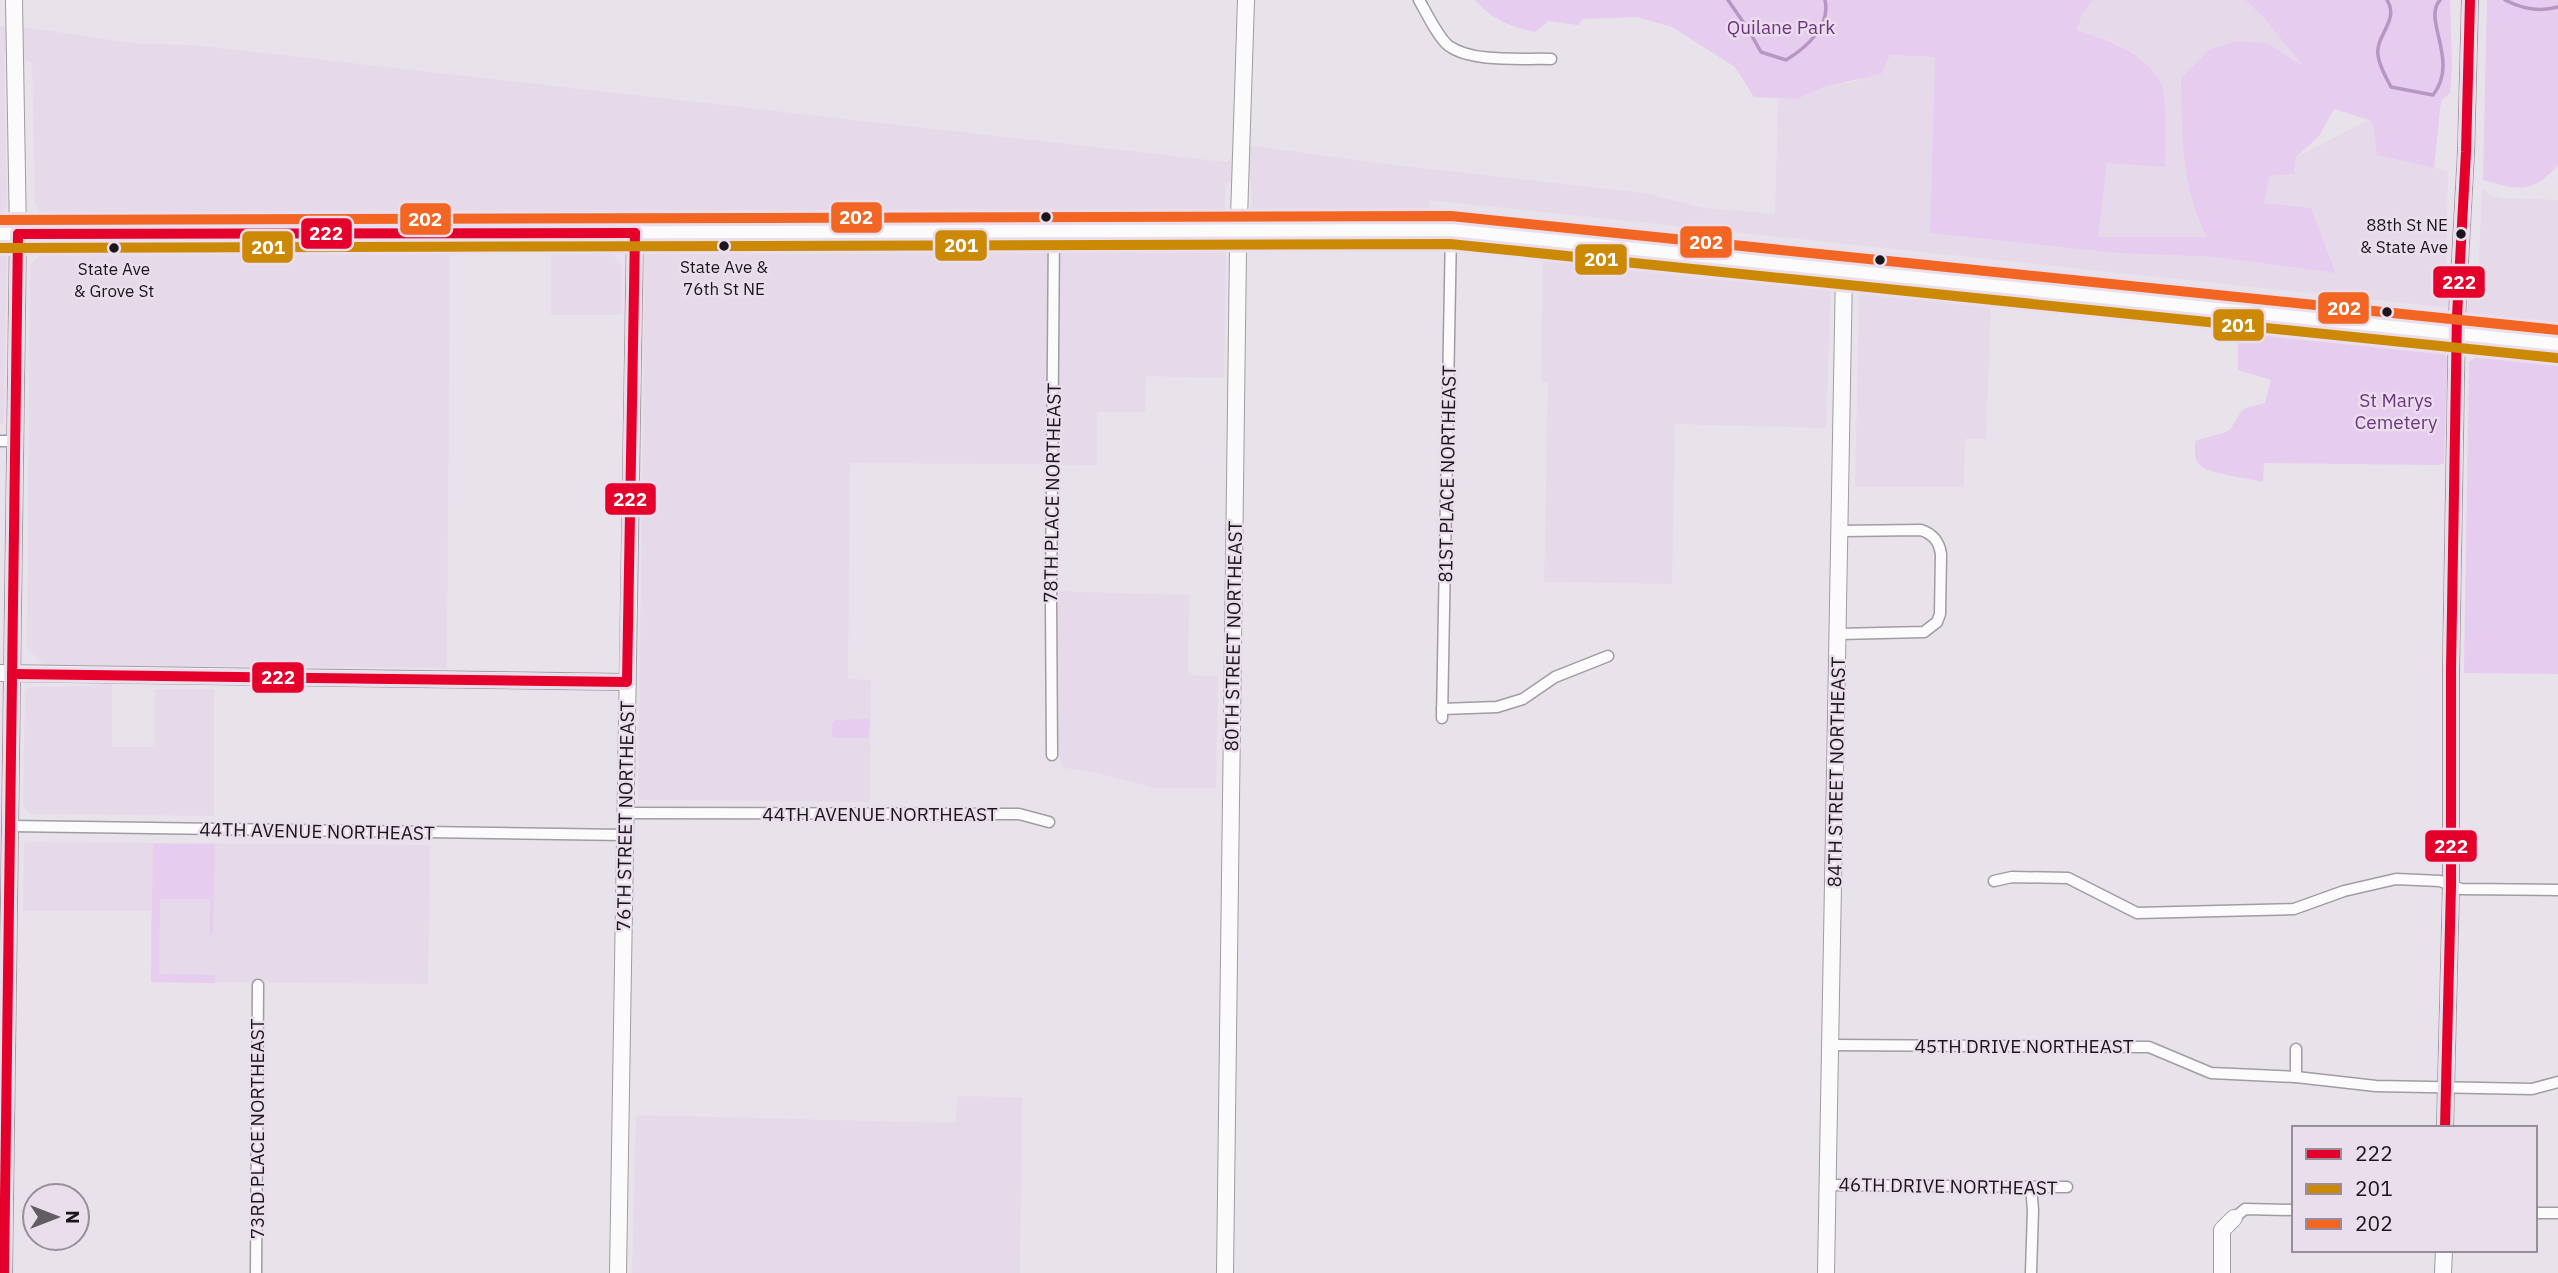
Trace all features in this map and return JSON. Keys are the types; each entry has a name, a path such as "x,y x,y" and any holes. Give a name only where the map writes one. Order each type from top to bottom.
{"main road":[{"path":"9,234 1451,230 2558,344"}],"street":[{"path":"4,1273 9,234 14,0"},
{"name":"80TH STREET NORTHEAST","path":"1225,1273 1239,232 1246,0"},
{"path":"1419,0 1447,45 1459,51 1480,56 1551,58"},
{"path":"2445,1126 2451,886 2451,668 2457,334 2470,0"},
{"name":"81ST PLACE NORTHEAST","path":"1451,230 1442,713 1497,707 1523,698 1555,677 1608,656"},
{"name":"78TH PLACE NORTHEAST","path":"1052,755 1054,232"},
{"name":"76TH STREET NORTHEAST","path":"618,1273 635,233"},
{"name":"84TH STREET NORTHEAST","path":"1826,1273 1844,271"},
{"path":"1838,634 1916,634 1924,632 1937,622 1940,614 1941,554 1937,541 1927,532 1840,531"},
{"path":"6,673 627,682"},
{"name":"44TH AVENUE NORTHEAST","path":"625,813 1019,814 1049,822"},
{"name":"44TH AVENUE NORTHEAST","path":"7,836 624,835"},
{"path":"1994,881 2012,877 2068,878 2137,913 2294,909 2344,891 2396,880 2440,881 2461,889 2558,890"},
{"name":"73RD PLACE NORTHEAST","path":"256,1273 258,985"},
{"name":"45TH DRIVE NORTHEAST","path":"1831,1045 2149,1047 2211,1073 2446,1089 2532,1089 2558,1082"},
{"path":"2296,1049 2296,1077"},
{"name":"46TH DRIVE NORTHEAST","path":"1828,1185 2067,1187"},
{"path":"2031,1187 2034,1210 2031,1273"},
{"path":"2222,1273 2222,1230 2234,1218 2245,1209 2292,1210"},
{"path":"2537,1213 2558,1213"},
{"path":"2443,1273 2444,1252"}],"shaded area":[{"path":"2093,0 2245,0 2264,18 2306,69 2197,219 2206,237 2097,237 2107,162 2144,63 2116,43 2077,30 2082,14"},
{"path":"0,26 139,44 192,45 1226,162 1253,146 1644,193 1705,208 1775,214 1778,98 1797,99 1823,87 1857,81 1890,55 1935,57 1930,233 2117,253 2216,257 2336,272 2311,208 2264,203 2270,176 2294,174 2296,157 2369,120 2373,124 2378,155 2448,171 2446,278 2443,285 2478,283 2482,189 2490,195 2502,198 2558,200 2558,322 2483,317 2443,307 1429,200 1429,214 1261,217 1252,209 1250,177 1225,184 1225,211 619,217 42,214 35,205 32,63 4,50 7,207 0,213"},
{"path":"653,243 964,248 1226,243 1224,378 1146,376 1145,412 1097,412 1097,465 850,463 848,679 871,680 870,802 638,800 645,251"},
{"path":"0,244 7,244 4,424 0,424"},
{"path":"47,248 450,251 447,668 44,665 27,648 30,265"},
{"path":"551,252 610,252 621,264 621,315 551,315"},
{"path":"1543,256 1831,284 1826,428 1675,424 1672,584 1544,582 1548,382 1541,381"},
{"path":"1868,288 1991,301 1986,439 1965,439 1964,487 1855,487 1859,296"},
{"path":"1055,591 1189,595 1188,675 1218,676 1216,788 1156,788 1065,768 1056,755"},
{"path":"112,681 112,747 155,747 155,689 214,689 214,816 33,814 27,811 23,805 25,691 30,687 93,686"},
{"path":"24,844 430,845 428,984 151,982 151,911 23,911"},
{"path":"957,1096 1022,1097 1020,1273 632,1273 636,1115 956,1123"}],"green space":[{"name":"Quilane Park","path":"1475,0 2093,0 2082,14 2077,30 2125,49 2146,64 2162,85 2165,112 2165,167 2107,163 2098,237 2206,237 2192,197 2184,159 2181,78 2210,49 2237,41 2267,43 2304,67 2264,18 2245,0 2450,0 2452,69 2450,93 2441,101 2434,168 2377,155 2373,124 2369,120 2334,109 2319,136 2296,157 2294,174 2270,176 2264,203 2311,208 2336,273 2216,257 2117,253 1930,233 1935,57 1890,55 1881,74 1823,87 1797,99 1754,97 1735,67 1672,27 1637,17 1583,19 1578,25 1549,21 1535,32 1502,21"},
{"path":"2487,0 2558,0 2558,165 2549,175 2524,188 2483,180"},
{"name":"St Marys Cemetery","path":"2238,328 2349,341 2435,347 2443,350 2447,359 2444,463 2264,463 2263,482 2202,467 2196,458 2195,441 2229,431 2243,409 2265,403 2271,380 2238,370"},
{"path":"2483,352 2558,360 2558,674 2464,673 2469,362"},
{"path":"868,719 868,738 832,736 832,723 835,720"},
{"path":"153,844 215,844 213,935 210,935 210,899 160,899 159,974 215,975 215,983 151,982"}],"waterway":[{"path":"1728,0 1761,52 1786,60 1809,43 1821,27 1826,10 1825,0"},
{"path":"2387,0 2391,14 2378,48 2383,71 2391,87 2433,95 2443,69 2435,18 2440,0"},
{"path":"2505,0 2531,9 2558,7"}],"transit line":[{"name":"222","path":"2445,1126 2451,886 2451,669 2457,316 2466,152 2470,0"},
{"name":"202","path":"0,220 1451,216 2558,330"},
{"name":"222","path":"18,234 635,233"},
{"name":"222","path":"12,674 627,682 635,233"},
{"name":"222","path":"4,1273 18,234"},
{"name":"201","path":"0,248 1450,244 2557,358"}],"place":[{"name":"88th St NE & State Ave","path":"2461,234"},
{"name":"State Ave & 76th St NE","path":"724,246"},
{"name":"State Ave & Grove St","path":"114,248"}]}
